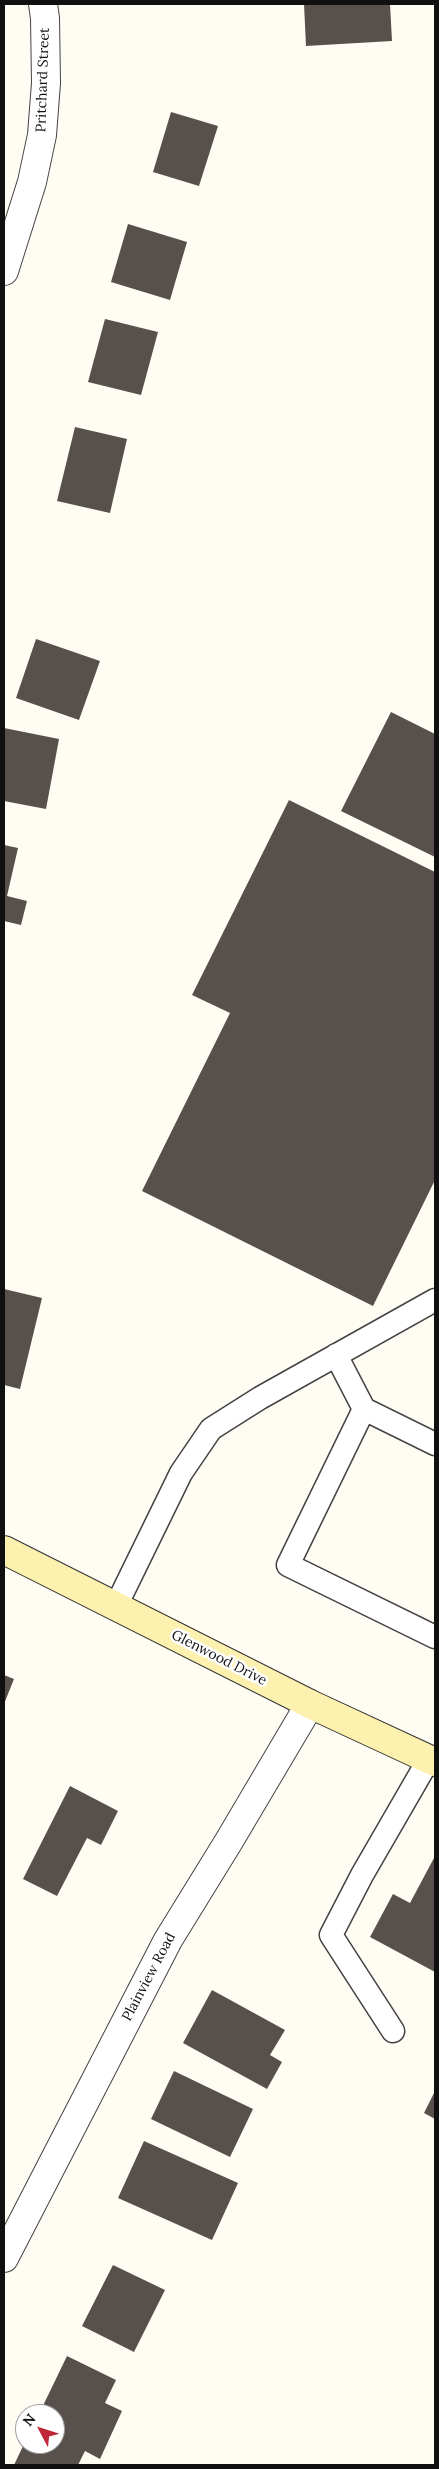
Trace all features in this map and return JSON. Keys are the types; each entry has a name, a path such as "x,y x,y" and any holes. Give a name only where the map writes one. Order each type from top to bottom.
{"street":[{"name":"Pritchard Street","path":"4,271 32,182 42,135 46,83 43,4"},
{"name":"Glenwood Drive","path":"4,1550 310,1704 432,1761"},
{"name":"Plainview Road","path":"4,2258 168,1940 310,1704"}],"lane":[{"path":"116,1606 181,1473 212,1429 260,1398 435,1300"},
{"path":"336,1356 364,1409 435,1444"},
{"path":"364,1409 288,1566 435,1637"},
{"path":"393,2031 331,1935 362,1875 432,1761"}],"building":[{"path":"304,4 390,4 392,41 306,46"},
{"path":"171,112 218,126 199,186 153,172"},
{"path":"128,224 187,242 170,300 111,282"},
{"path":"105,319 158,332 141,395 88,382"},
{"path":"75,427 127,439 110,513 57,501"},
{"path":"36,639 100,661 79,720 16,698"},
{"path":"391,712 435,734 435,857 341,811"},
{"path":"4,728 59,739 46,809 4,801"},
{"path":"289,800 435,872 435,1180 373,1306 142,1191 230,1013 192,995"},
{"path":"4,845 18,848 7,896 27,901 21,925 4,921"},
{"path":"4,1289 42,1298 20,1389 4,1385"},
{"path":"4,1675 14,1679 4,1704"},
{"path":"70,1786 118,1811 101,1845 87,1838 57,1896 23,1879"},
{"path":"434,1858 435,1972 370,1937 393,1894 410,1903"},
{"path":"212,1990 285,2030 270,2055 282,2062 267,2089 183,2043"},
{"path":"174,2071 253,2109 230,2157 151,2119"},
{"path":"435,2091 435,2119 424,2113"},
{"path":"144,2141 238,2183 212,2240 118,2198"},
{"path":"113,2265 165,2290 134,2352 82,2326"},
{"path":"67,2356 116,2380 105,2403 122,2411 100,2459 85,2451 78,2465 14,2465 19,2454 65,2454 65,2404 44,2404"}]}
